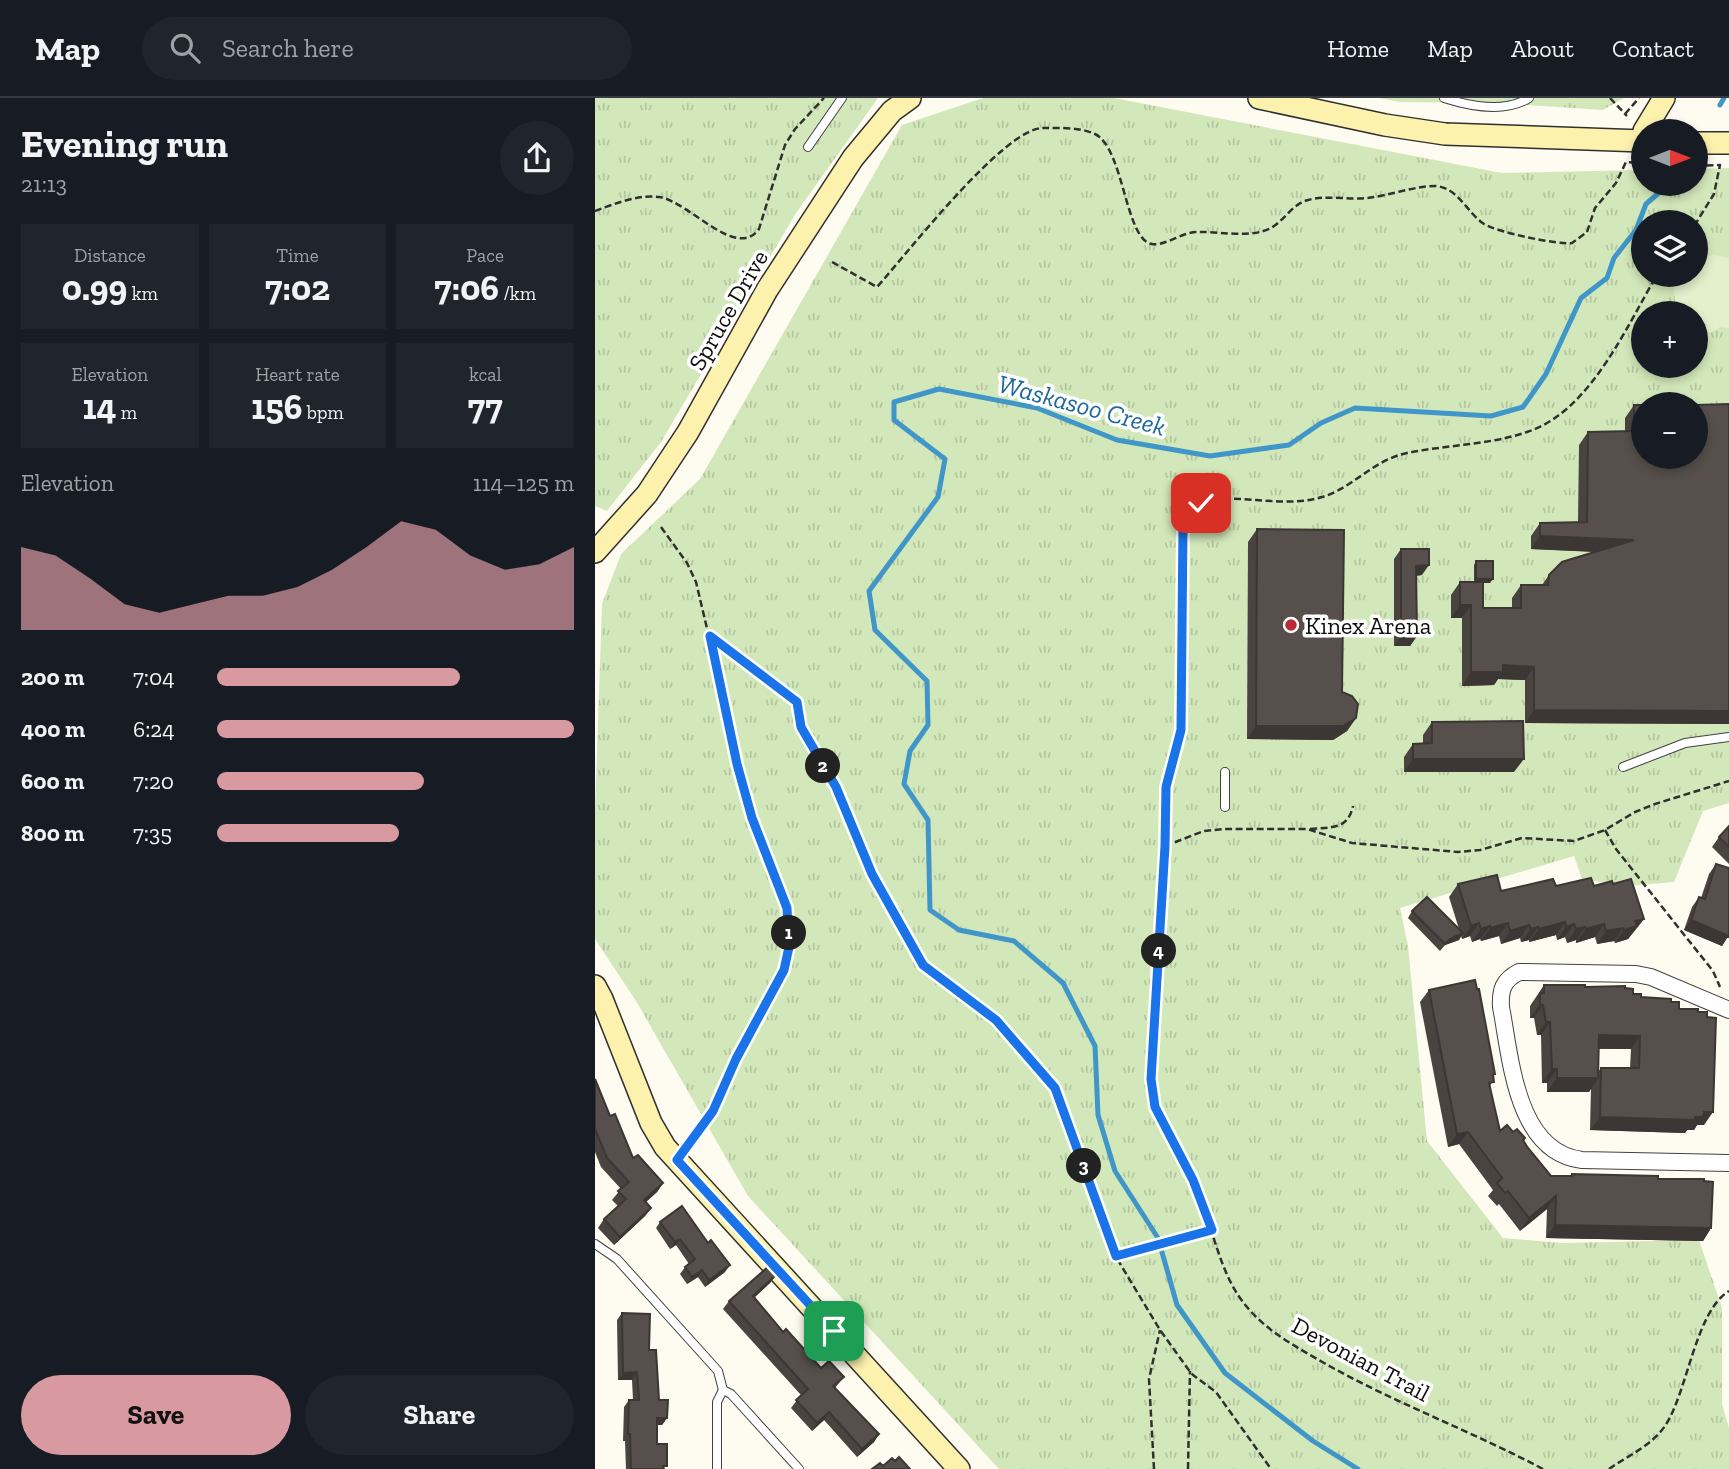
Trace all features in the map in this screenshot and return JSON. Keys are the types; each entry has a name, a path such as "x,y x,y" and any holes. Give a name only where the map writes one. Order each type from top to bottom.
{"street":[{"name":"Spruce Drive","path":"595,552 647,494 688,432 767,290 853,158 892,111 910,98"},
{"path":"1259,98 1385,125 1445,134 1631,137"},
{"path":"1652,119 1664,98"},
{"path":"1729,1010 1651,977 1621,972 1519,972 1509,977 1500,995 1517,1087 1526,1117 1535,1130 1562,1154 1582,1160 1729,1163"},
{"path":"595,986 650,1123 665,1147 959,1469"}],"lane":[{"path":"808,146 842,98"},
{"path":"1444,98 1474,105 1509,106 1529,98"},
{"path":"1623,767 1685,743 1729,737"},
{"path":"1225,772 1225,807"},
{"path":"595,1244 617,1259 718,1371 723,1390 717,1402 717,1469"},
{"path":"723,1390 731,1394 799,1469"}],"path":[{"path":"595,211 618,203 658,196 679,204 729,236 740,240 750,239 759,229 789,136 824,98"},
{"path":"1610,98 1626,115 1639,98"},
{"path":"832,262 877,287 979,171 1033,128 1076,129 1101,137 1113,158 1136,226 1144,240 1155,244 1195,232 1261,232 1280,221 1294,206 1311,199 1365,199 1435,186 1452,192 1480,220 1491,226 1526,236 1572,243 1587,232 1595,208 1616,183 1626,162 1631,162"},
{"path":"1704,210 1714,194 1720,165 1708,166"},
{"name":"Devonian Trail","path":"1543,1469 1374,1390 1280,1337 1258,1319 1229,1279 1193,1180 1155,1107 1151,1092 1151,1059 1165,846 1166,787 1181,730 1182,533 1189,512 1201,503 1218,499 1300,501 1320,498 1339,490 1372,467 1394,456 1506,438 1545,424 1569,407 1595,377 1650,287"},
{"path":"661,527 691,569 710,636 737,764 752,818 787,908 789,947 784,970 736,1059 713,1111 677,1160"},
{"path":"710,636 797,702 801,727 836,787 872,874 923,965 996,1020 1055,1088 1116,1256 1160,1330 1190,1371 1216,1392 1271,1469"},
{"path":"1307,829 1352,843 1458,852 1480,850 1522,838 1574,841 1605,830 1635,812 1655,804 1729,781"},
{"path":"1165,846 1204,831 1217,829 1307,829 1343,824 1349,818 1353,806"},
{"path":"1605,830 1616,849 1713,971 1720,987"},
{"path":"1116,1256 1212,1230"},
{"path":"1609,1469 1648,1444 1667,1423 1707,1318 1716,1302 1729,1291"},
{"path":"1154,1469 1149,1379 1160,1330"},
{"path":"1188,1469 1190,1371"}],"green space":[{"path":"595,98 878,98 796,213 661,442 607,511 595,506"},
{"path":"983,98 1114,98 1502,173 1631,170 1631,196 1708,196 1708,169 1729,168 1729,803 1703,811 1674,882 1627,886 1582,879 1574,856 1400,908 1408,946 1427,1141 1503,1238 1562,1243 1699,1240 1722,1308 1722,1404 1729,1428 1729,1469 999,1469 748,1196 636,1001 595,939 595,810 602,604 621,554 700,479 902,125"},
{"path":"1379,98 1624,98 1603,110 1496,103 1400,102"},
{"path":"1708,256 1729,258 1729,328 1720,327 1710,333 1708,301 1675,301 1674,287 1708,287"}],"building":[{"path":"1729,404 1729,711 1534,710 1534,667 1503,665 1503,672 1471,672 1471,605 1460,605 1460,582 1483,582 1483,608 1521,608 1521,585 1548,585 1549,575 1562,562 1634,540 1540,536 1540,523 1587,522 1588,432 1631,431 1631,469 1708,469 1708,405"},
{"name":"Kinex Arena","path":"1257,529 1344,530 1342,692 1352,696 1358,704 1356,718 1343,726 1256,726"},
{"path":"1401,549 1429,549 1429,565 1416,566 1417,636 1401,636"},
{"path":"1476,561 1493,561 1493,579 1476,579"},
{"path":"1523,721 1524,759 1413,759 1413,744 1432,743 1432,722"},
{"path":"1729,826 1729,847 1719,837"},
{"path":"1716,864 1729,868 1729,936 1691,920 1699,897 1705,899"},
{"path":"1497,875 1501,891 1553,879 1556,886 1591,878 1594,886 1631,879 1644,919 1635,921 1637,926 1606,931 1604,924 1576,929 1574,924 1566,927 1565,922 1539,929 1531,929 1529,925 1510,931 1508,923 1481,929 1479,923 1471,926 1458,884"},
{"path":"1427,897 1463,933 1445,944 1412,911"},
{"path":"1475,980 1495,1074 1494,1082 1489,1083 1500,1131 1507,1125 1513,1132 1517,1129 1525,1138 1523,1140 1528,1148 1551,1176 1658,1176 1658,1179 1704,1179 1713,1182 1711,1228 1555,1225 1556,1196 1529,1218 1508,1191 1505,1193 1497,1183 1502,1178 1468,1132 1457,1134 1429,990"},
{"path":"1544,985 1625,986 1633,989 1633,994 1641,994 1641,997 1671,999 1671,1002 1679,1002 1679,1009 1698,1009 1698,1012 1707,1012 1707,1017 1716,1018 1713,1112 1704,1112 1703,1117 1695,1117 1695,1120 1600,1117 1601,1068 1639,1068 1640,1036 1599,1035 1598,1078 1557,1078 1557,1069 1552,1069 1550,1022 1546,1022 1543,1005 1540,1005 1540,993 1544,993"},
{"path":"595,1079 610,1116 615,1114 633,1158 638,1155 663,1183 644,1200 651,1208 620,1237 604,1219 626,1199 618,1191 629,1182 607,1158 595,1129"},
{"path":"682,1206 708,1243 711,1240 730,1265 709,1280 702,1270 692,1277 685,1267 695,1259 680,1239 675,1242 660,1222"},
{"path":"769,1266 776,1275 753,1296 783,1332 786,1329 821,1368 829,1361 844,1377 833,1386 879,1434 862,1449 829,1412 817,1423 796,1400 808,1389 729,1301"},
{"path":"622,1313 650,1314 649,1350 656,1350 659,1400 668,1400 667,1418 657,1418 657,1444 667,1444 667,1466 663,1466 663,1469 631,1469 629,1400 639,1400 637,1372 623,1373"},
{"path":"899,1457 910,1469 872,1469 880,1463 883,1466 892,1458 895,1461"}],"waterway":[{"name":"Waskasoo Creek","path":"1720,105 1724,98"},
{"name":"Waskasoo Creek","path":"1358,1469 1313,1441 1225,1373 1177,1305 1158,1238 1115,1171 1098,1115 1095,1046 1063,983 1014,941 959,930 930,910 928,820 904,784 910,751 928,725 927,681 875,630 869,591 938,497 945,459 894,420 894,402 939,389 1037,408 1117,440 1210,456 1289,445 1321,423 1355,408 1491,416 1523,407 1546,374 1581,298 1607,278 1614,258 1636,230 1646,204 1655,196"}],"place":[{"name":"Kinex Arena","path":"1291,625"}],"route":[{"path":"834,1331 677,1160 713,1111 736,1059 778,983 787,961 789,947 787,908 752,818 737,764 710,636 797,702 801,727 836,787 872,874 923,965 996,1020 1055,1088 1116,1256 1148,1249 1212,1230 1193,1180 1165,1128 1151,1092 1166,787 1181,730 1183,527 1186,516 1201,503"}]}
